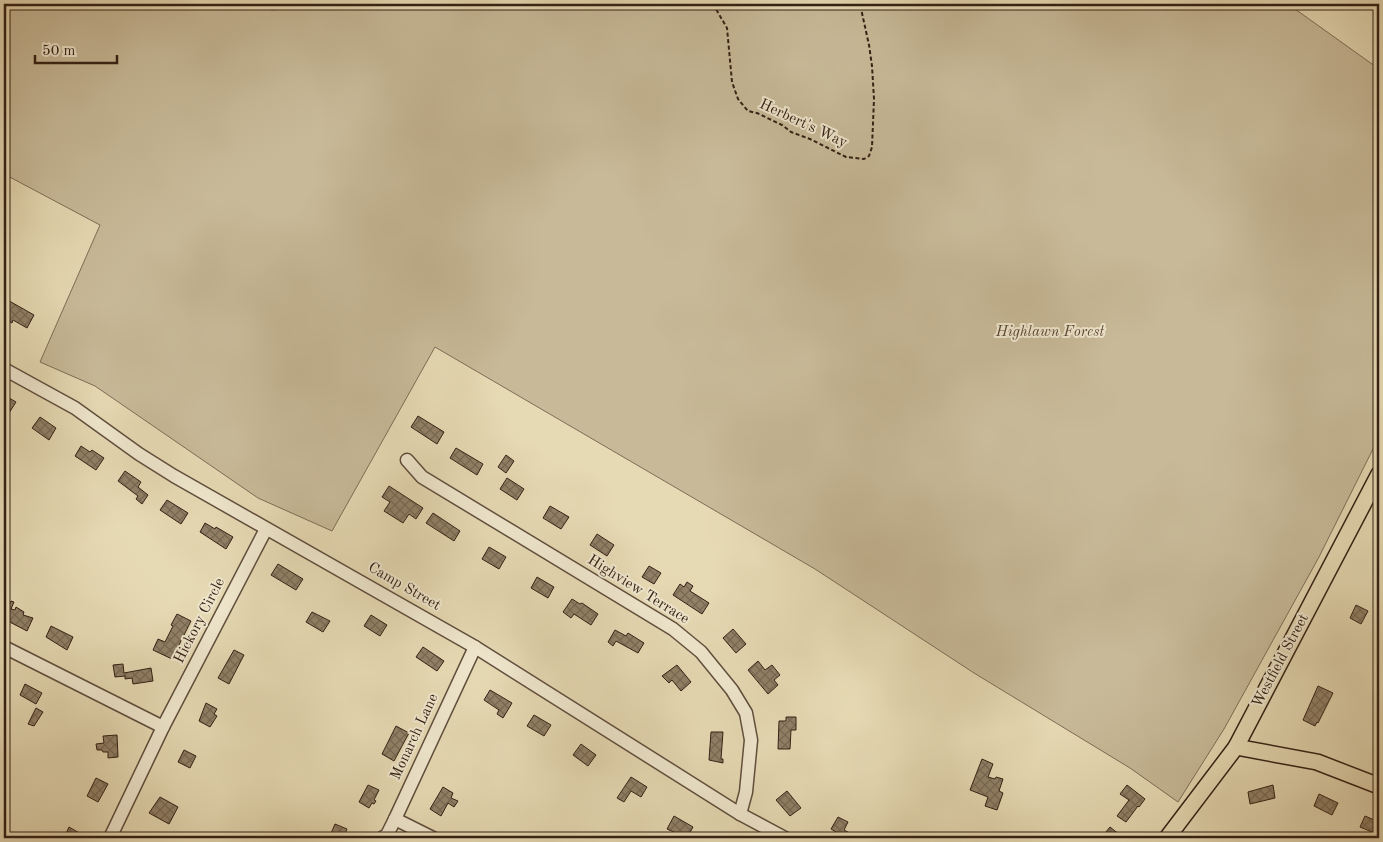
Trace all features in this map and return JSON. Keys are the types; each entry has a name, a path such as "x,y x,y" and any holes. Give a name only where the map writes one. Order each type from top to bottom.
{"main road":[{"name":"Westfield Street","path":"1167,838 1236,747 1379,474"},
{"path":"1236,747 1317,762 1379,786"}],"street":[{"name":"Camp Street","path":"4,369 75,408 167,472 474,647 740,814 785,838"},
{"name":"Highview Terrace","path":"407,460 422,477 673,629 701,652 732,690 746,713 751,740 747,784 740,814"},
{"name":"Hickory Circle","path":"110,838 163,727 266,529"},
{"path":"4,647 163,727"},
{"name":"Monarch Lane","path":"382,838 387,834 395,819 474,647"},
{"path":"395,819 433,838"}],"path":[{"path":"251,4 261,8 283,10 292,4"},
{"name":"Herbert's Way","path":"713,4 727,28 732,82 738,99 748,110 846,157 864,159 869,156 872,147 874,99 869,45 860,4"}],"green space":[{"name":"Highlawn Forest","path":"4,4 1288,4 1379,69 1379,437 1319,557 1224,729 1178,802 1130,768 974,673 815,569 435,347 332,531 258,498 95,386 40,362 100,225 4,174"}],"building":[{"path":"4,298 34,315 27,328 13,320 12,323 4,321"},
{"path":"4,395 16,402 9,413 4,410"},
{"path":"418,416 444,432 437,444 411,427"},
{"path":"40,417 56,428 49,440 32,428"},
{"path":"81,446 90,452 92,450 104,458 96,470 75,456"},
{"path":"456,448 483,464 477,475 450,458"},
{"path":"506,455 514,461 506,473 498,467"},
{"path":"125,471 141,482 138,487 148,495 142,504 136,499 138,496 118,481"},
{"path":"507,478 524,489 517,500 500,489"},
{"path":"389,486 423,508 416,519 409,514 403,523 384,511 390,502 382,497"},
{"path":"167,500 188,513 181,524 160,510"},
{"path":"550,506 569,517 561,529 543,518"},
{"path":"433,513 460,531 454,541 426,523"},
{"path":"205,523 233,537 226,549 200,532"},
{"path":"597,534 614,545 607,556 590,545"},
{"path":"489,547 506,557 499,569 482,559"},
{"path":"278,564 303,579 296,590 271,575"},
{"path":"649,566 661,573 654,584 642,577"},
{"path":"537,577 554,587 548,598 531,588"},
{"path":"687,582 693,586 690,591 709,603 702,614 673,595 680,584 684,587"},
{"path":"572,599 580,604 582,603 598,614 591,625 574,614 571,618 563,612"},
{"path":"11,601 14,602 11,609 15,610 16,607 24,612 23,615 33,618 27,631 4,619 4,606 8,607"},
{"path":"1356,605 1368,611 1361,624 1350,618"},
{"path":"312,612 330,621 323,632 306,622"},
{"path":"177,614 191,621 172,659 153,650 158,639 165,642"},
{"path":"371,615 387,625 380,636 364,626"},
{"path":"51,626 73,637 67,650 46,637"},
{"path":"733,629 746,644 736,653 723,638"},
{"path":"615,630 626,636 628,633 644,643 638,653 616,641 613,646 608,642"},
{"path":"423,647 444,661 437,671 416,657"},
{"path":"234,650 244,655 229,684 218,678"},
{"path":"758,661 765,670 772,665 780,675 774,680 778,685 768,694 748,670"},
{"path":"123,664 124,673 151,668 153,681 133,684 132,678 125,679 125,676 115,677 113,665"},
{"path":"677,665 691,682 681,691 672,680 669,683 662,676"},
{"path":"25,684 42,693 36,704 20,695"},
{"path":"1318,686 1333,693 1315,726 1303,720"},
{"path":"490,690 512,703 503,718 497,714 499,710 484,700"},
{"path":"206,703 217,709 214,714 217,716 210,727 199,721"},
{"path":"36,708 43,712 34,726 28,724"},
{"path":"534,715 551,725 544,736 527,726"},
{"path":"786,717 796,717 796,730 791,730 790,749 778,749 779,721 786,721"},
{"path":"396,726 409,733 394,761 382,754"},
{"path":"711,732 723,732 721,759 723,759 723,763 709,760"},
{"path":"117,735 118,757 108,758 108,752 97,750 96,744 104,743 103,736"},
{"path":"581,744 596,755 588,766 573,755"},
{"path":"184,750 196,756 190,768 178,762"},
{"path":"982,759 993,764 988,777 1003,779 999,791 1003,793 997,810 985,806 988,797 970,790"},
{"path":"631,777 647,787 641,797 631,791 624,802 617,798"},
{"path":"96,778 108,784 98,802 87,796"},
{"path":"368,785 379,790 374,800 376,801 369,808 359,802"},
{"path":"1127,785 1145,799 1126,822 1117,816 1129,800 1120,794"},
{"path":"1273,785 1275,798 1250,804 1248,792"},
{"path":"443,787 453,793 451,798 458,801 454,807 448,803 441,816 430,809"},
{"path":"787,791 801,808 790,816 776,800"},
{"path":"1319,794 1338,803 1332,815 1314,806"},
{"path":"160,797 178,807 169,824 149,813"},
{"path":"674,816 693,827 687,838 667,829"},
{"path":"1365,816 1379,822 1379,835 1360,827"},
{"path":"838,817 848,822 844,830 859,838 839,838 841,835 831,829"},
{"path":"335,824 347,829 343,838 329,838"},
{"path":"69,827 81,834 79,838 64,838"},
{"path":"1110,827 1120,835 1118,838 1101,838"}]}
